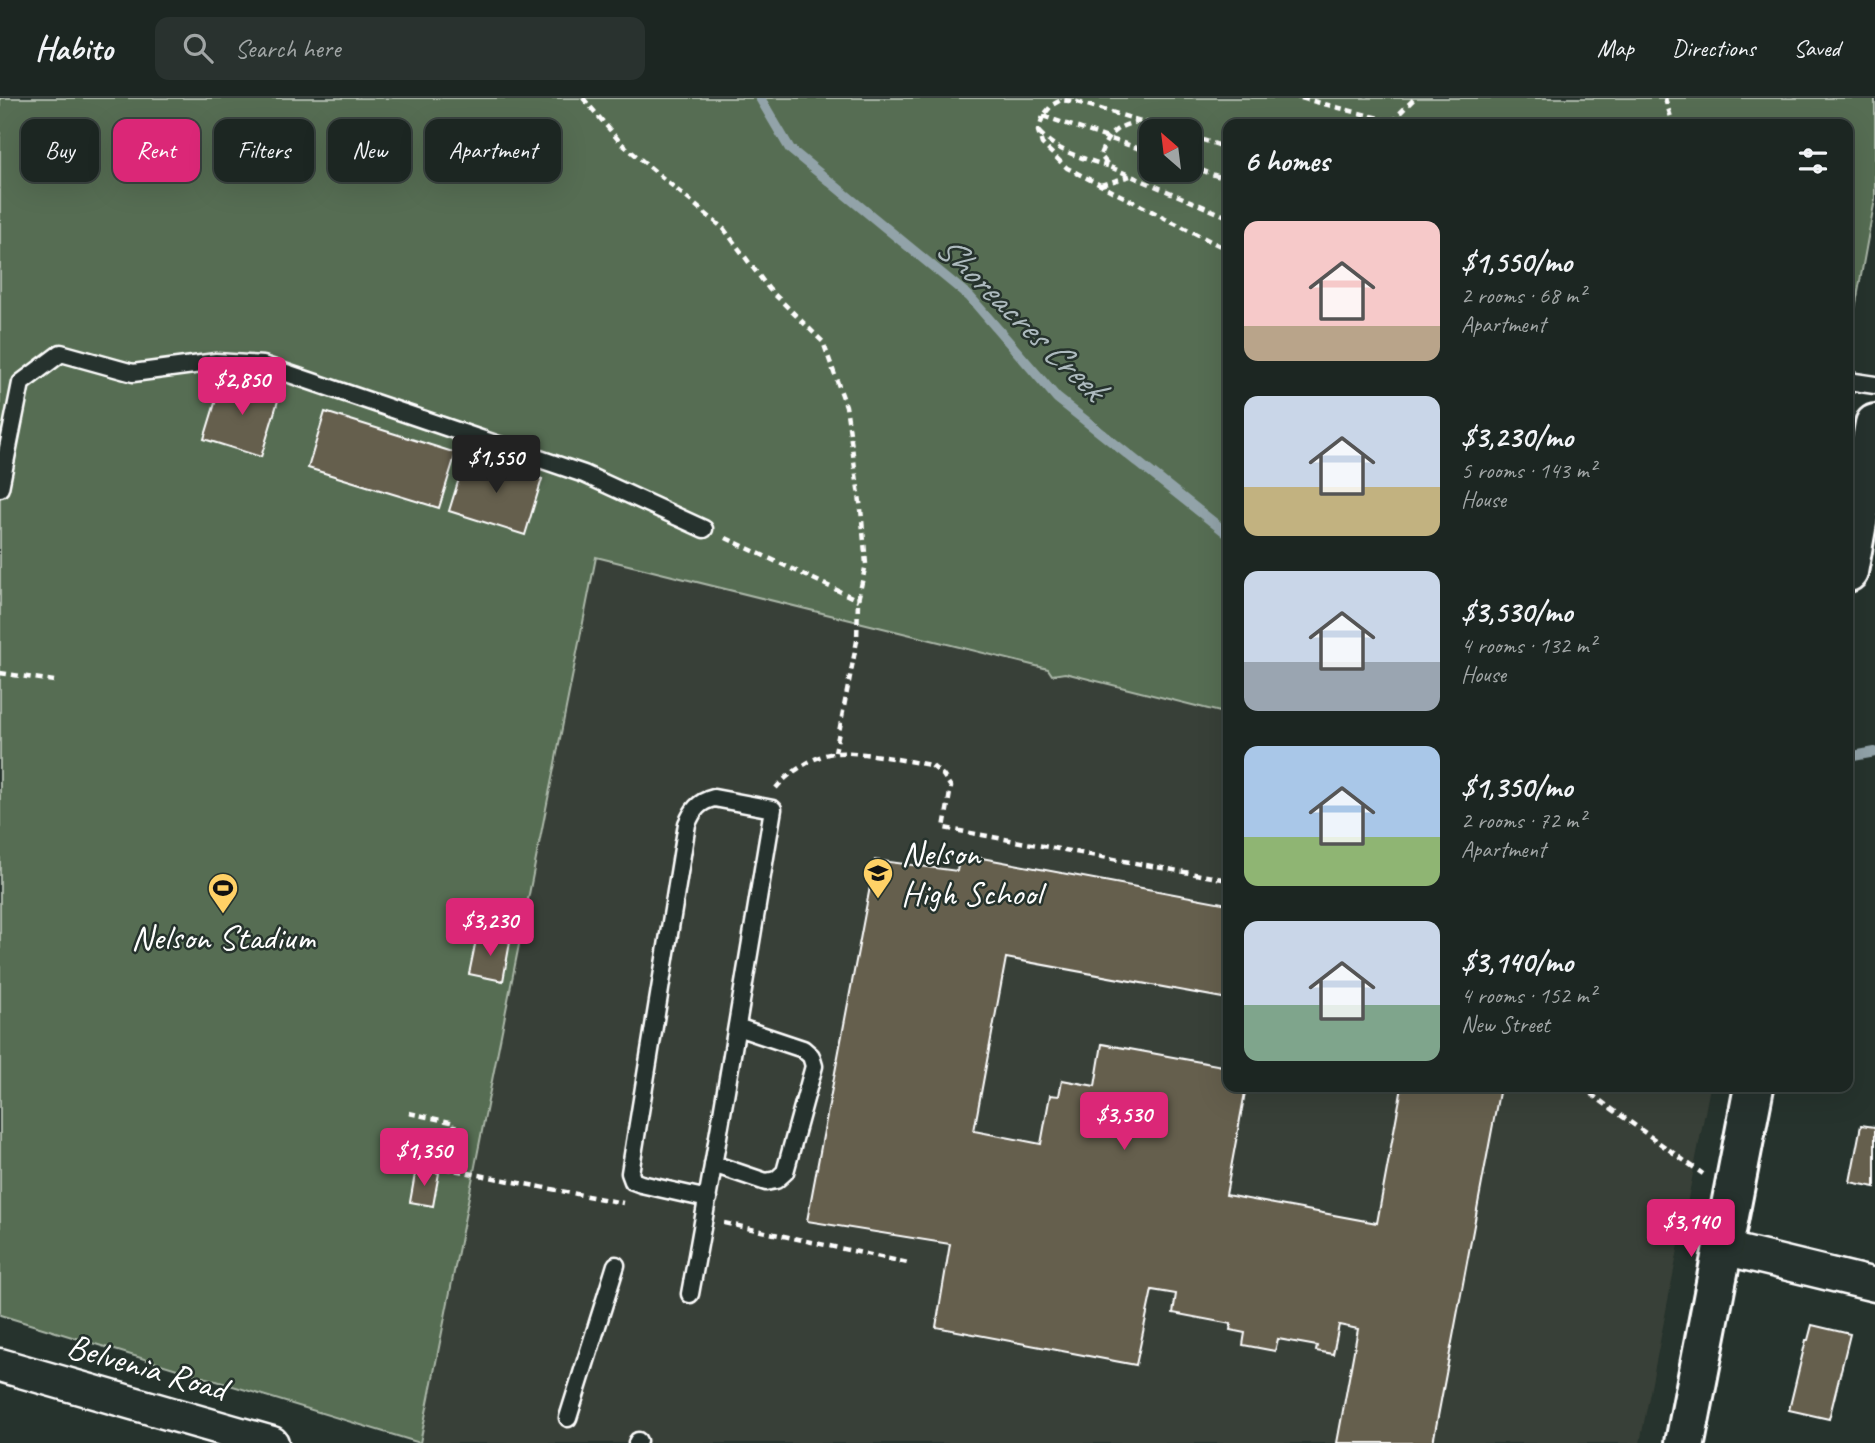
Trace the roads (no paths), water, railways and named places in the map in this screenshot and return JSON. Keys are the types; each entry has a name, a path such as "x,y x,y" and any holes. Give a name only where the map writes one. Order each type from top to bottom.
{"main road":[{"path":"1853,545 1875,424"},
{"path":"1685,1443 1753,1092"}],"street":[{"path":"1723,1248 1875,1285"},
{"name":"Belvenia Road","path":"0,1364 272,1443"}],"lane":[{"path":"0,488 21,383 61,353 134,373 216,362 262,365 584,474 704,529"},
{"path":"1853,382 1875,386"},
{"path":"690,1294 708,1199 773,809 714,798 704,800 693,810 687,824 630,1173 633,1181 641,1184 708,1199"},
{"path":"713,1164 766,1182 776,1180 785,1172 814,1066 811,1056 803,1049 737,1027"},
{"path":"568,1418 616,1265"}],"waterway":[{"name":"Shoreacres Creek","path":"760,98 790,149 970,297 1057,398 1223,530"},
{"name":"Shoreacres Creek","path":"1853,756 1875,752"}],"place":[{"name":"Nelson High School","path":"878,900"},
{"name":"Nelson Stadium","path":"223,915"}]}
